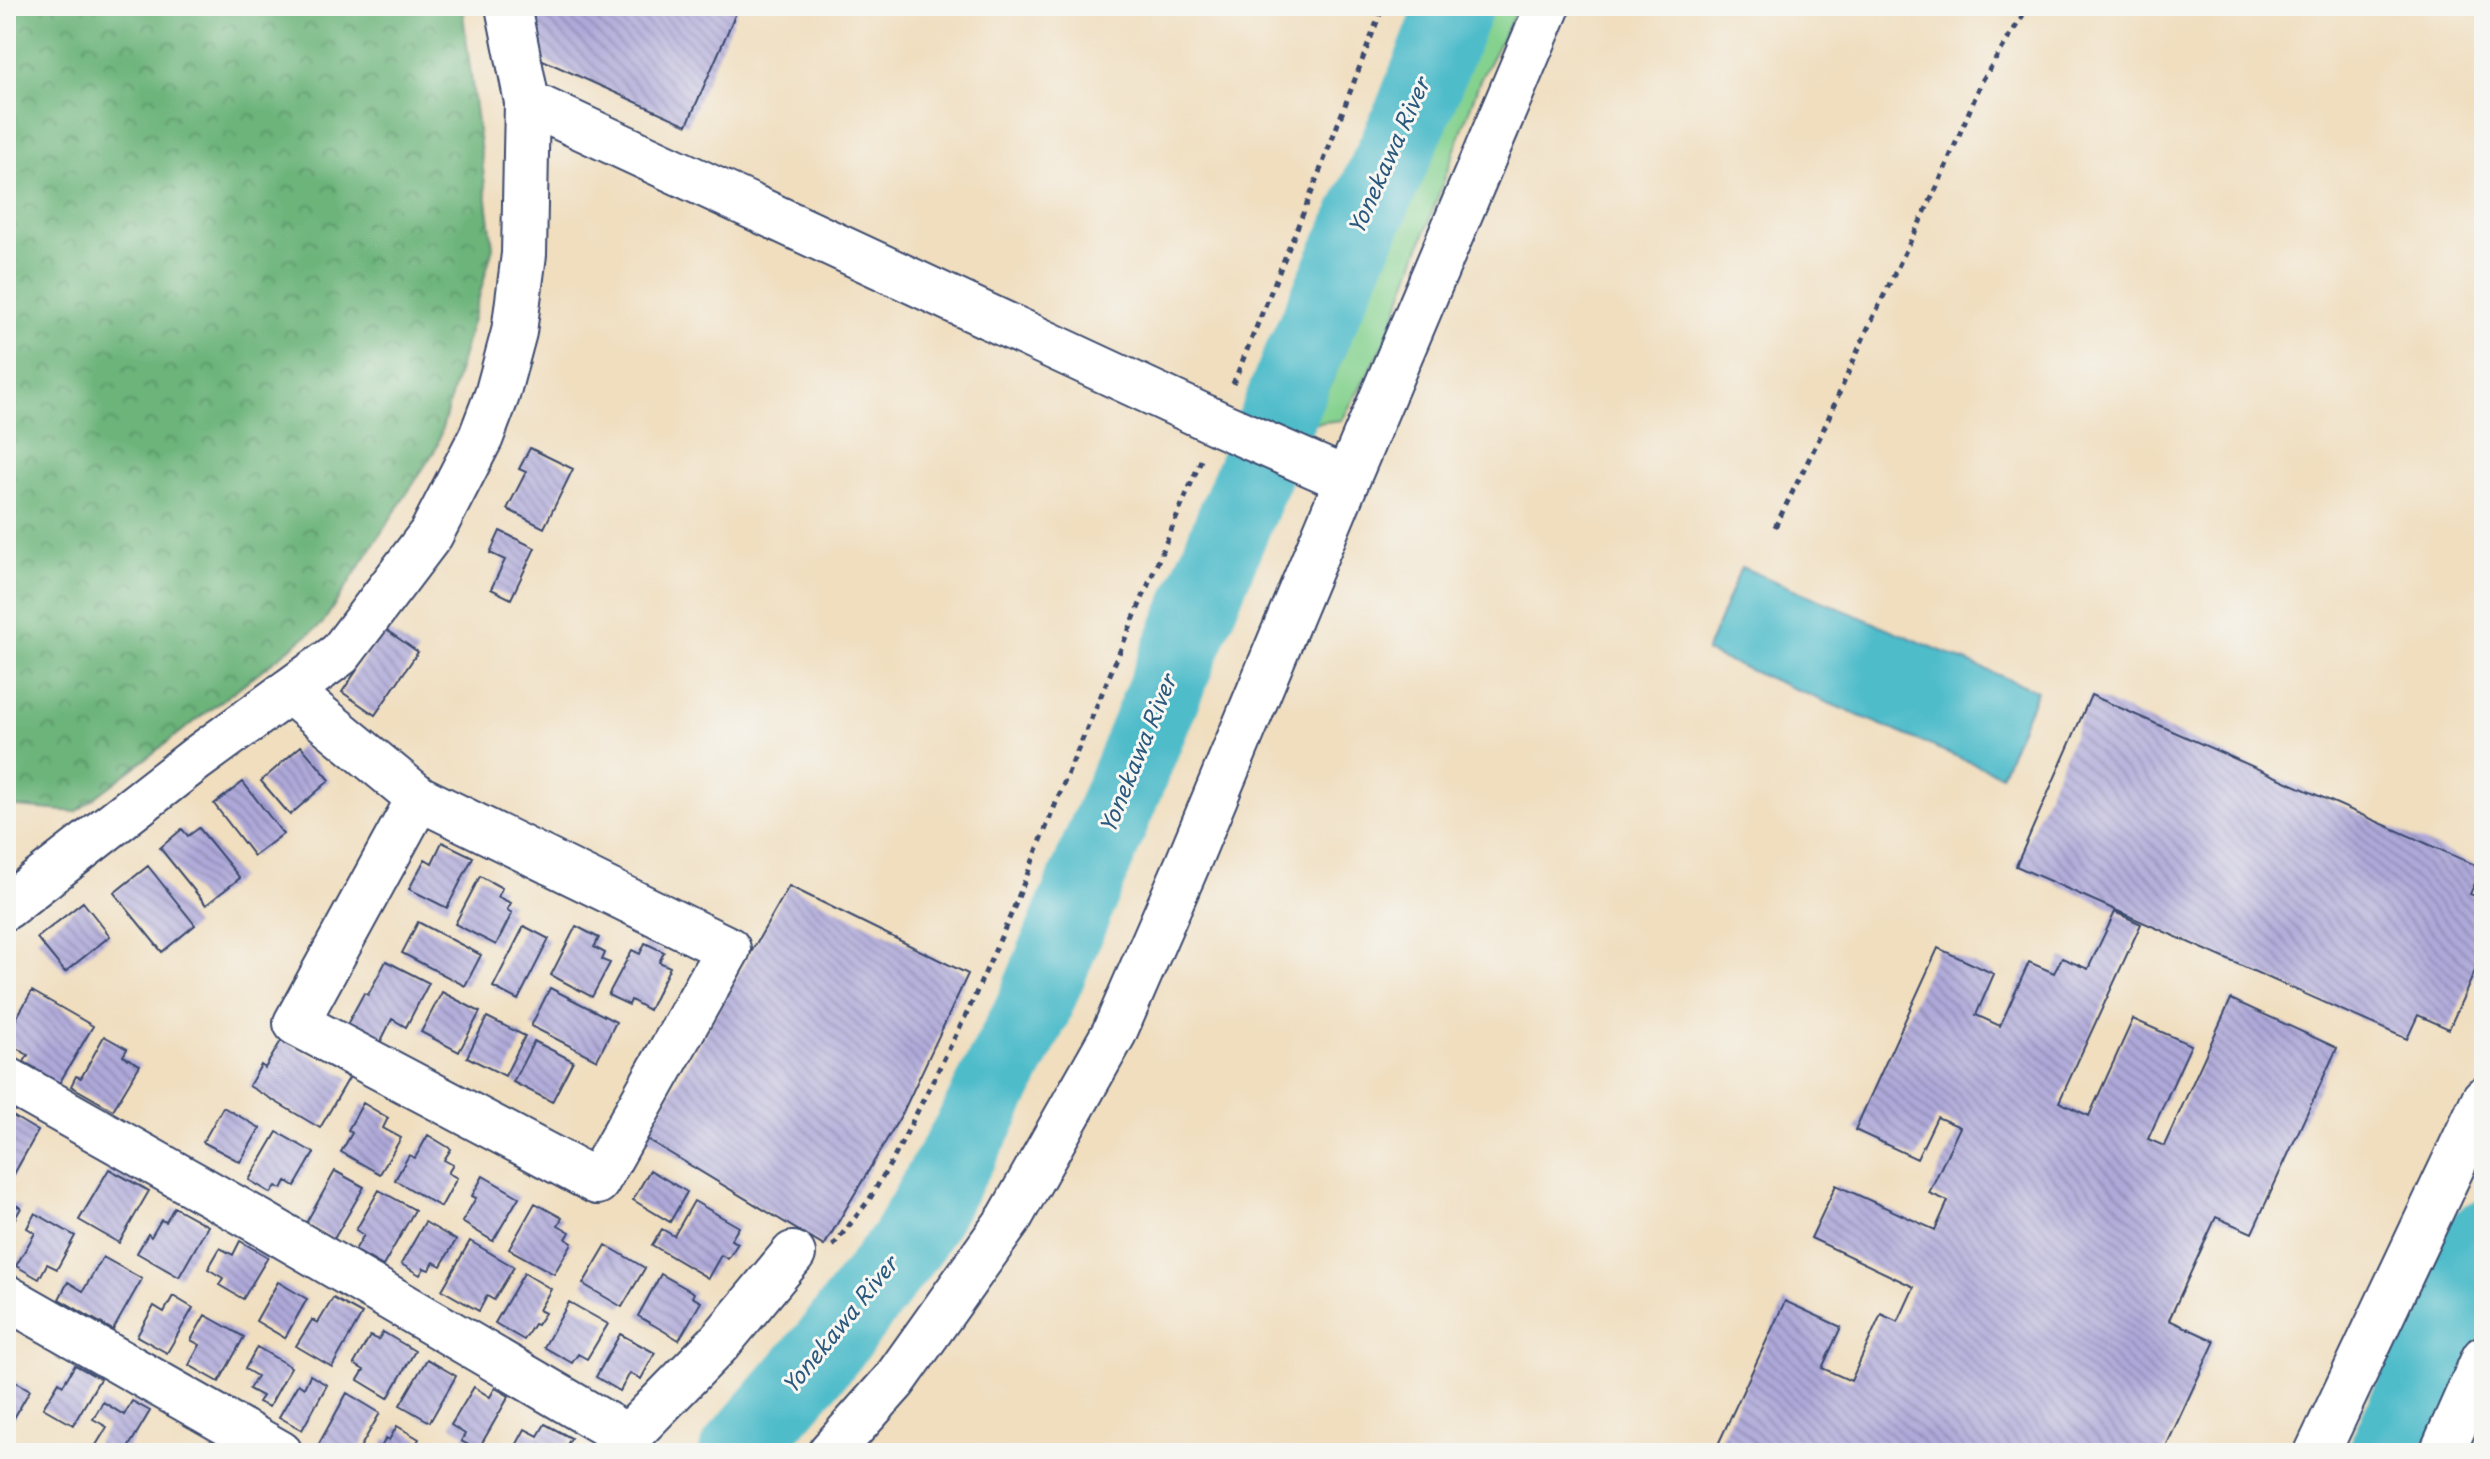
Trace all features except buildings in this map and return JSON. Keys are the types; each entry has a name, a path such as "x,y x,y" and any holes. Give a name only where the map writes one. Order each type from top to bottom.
{"street":[{"path":"6,907 196,759 340,654 431,534 481,437 497,395 514,332 524,254 527,102 508,6"},
{"path":"830,1453 894,1381 1009,1219 1114,1033 1187,865 1339,477 1548,6"},
{"path":"527,102 1339,477"},
{"path":"289,691 419,798 728,949 597,1182 296,1023 419,798"},
{"path":"6,1079 260,1222 620,1445 812,1252"},
{"path":"2317,1453 2484,1099"},
{"path":"6,1297 280,1453"},
{"path":"2442,1453 2484,1358"}],"path":[{"path":"812,1252 869,1200 896,1154 969,1009 1221,424 1383,6"},
{"path":"2004,6 2023,15"},
{"path":"1775,527 1938,185 1982,81 2023,15 2035,6"}],"green space":[{"path":"6,6 462,6 493,247 437,447 322,624 76,812 6,806"},
{"path":"1494,6 1519,6 1480,80 1385,343 1342,420 1314,423"}],"water":[{"path":"1741,567 2037,691 2001,775 1706,652"}],"waterway":[{"name":"Yonekawa River","path":"737,1453 828,1347 907,1243 973,1128 1033,1009 1298,366 1412,114 1455,6"},
{"path":"2386,1453 2484,1238"}]}
